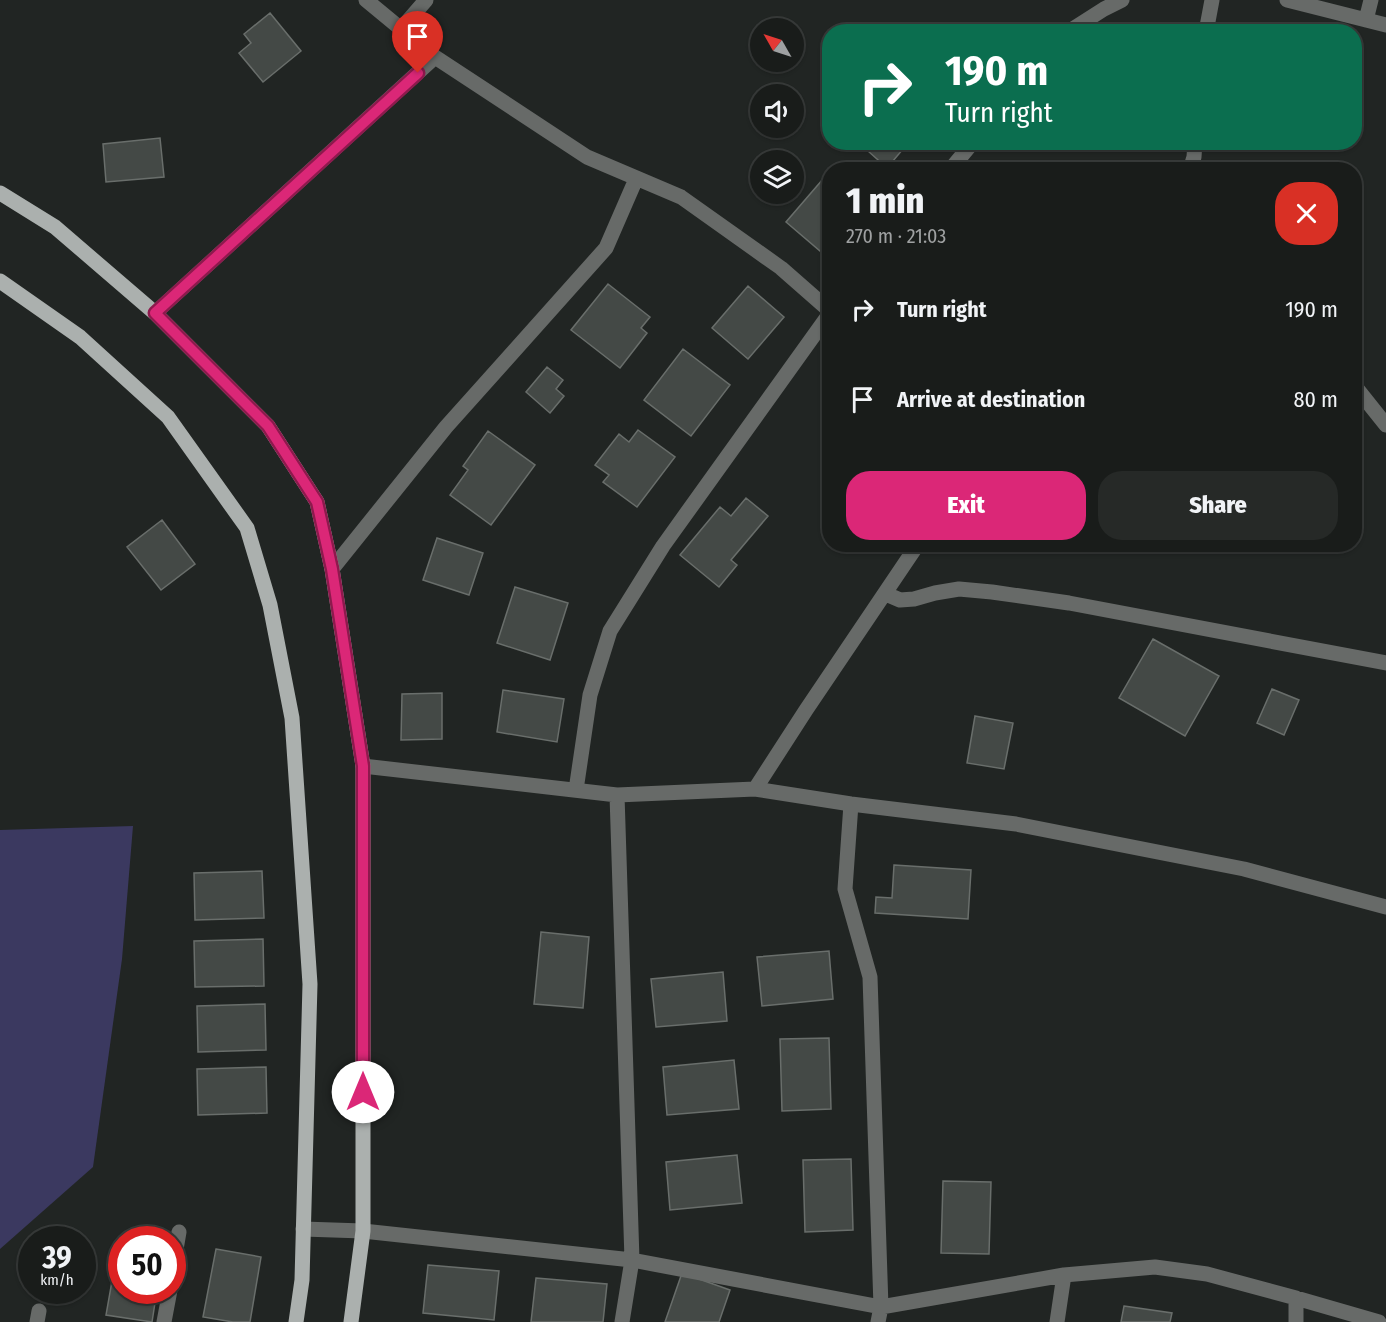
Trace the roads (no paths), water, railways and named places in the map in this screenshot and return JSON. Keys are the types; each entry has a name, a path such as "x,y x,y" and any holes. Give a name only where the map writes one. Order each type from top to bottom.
{"main road":[{"path":"0,193 55,227 155,313 268,426 317,502 332,569 363,766 363,1231 351,1322"},
{"path":"0,281 80,337 168,417 247,528 270,605 292,718 310,984 302,1280 296,1322"}],"street":[{"path":"366,0 435,57 587,157 681,197 781,268 822,305"},
{"path":"401,29 426,0"},
{"path":"1081,24 1122,0"},
{"path":"1208,24 1212,0"},
{"path":"1287,0 1386,25"},
{"path":"1366,20 1371,0"},
{"path":"155,313 435,57"},
{"path":"957,162 966,150"},
{"path":"332,569 446,427 606,248 636,179"},
{"path":"576,790 590,695 610,631 663,546 822,323"},
{"path":"1362,395 1386,425"},
{"path":"755,789 913,552"},
{"path":"886,594 900,600 960,589 992,592 1069,603 1386,663"},
{"path":"363,766 617,795 755,789 851,804 1016,824 1244,869 1386,907"},
{"path":"617,795 632,1260 622,1322"},
{"path":"851,804 845,890 870,977 879,1314"},
{"path":"303,1229 363,1231 632,1260 879,1314 1064,1275 1155,1267 1207,1274 1379,1322"},
{"path":"1057,1322 1064,1275"},
{"path":"1296,1298 1296,1322"},
{"path":"164,1322 167,1304"}]}
